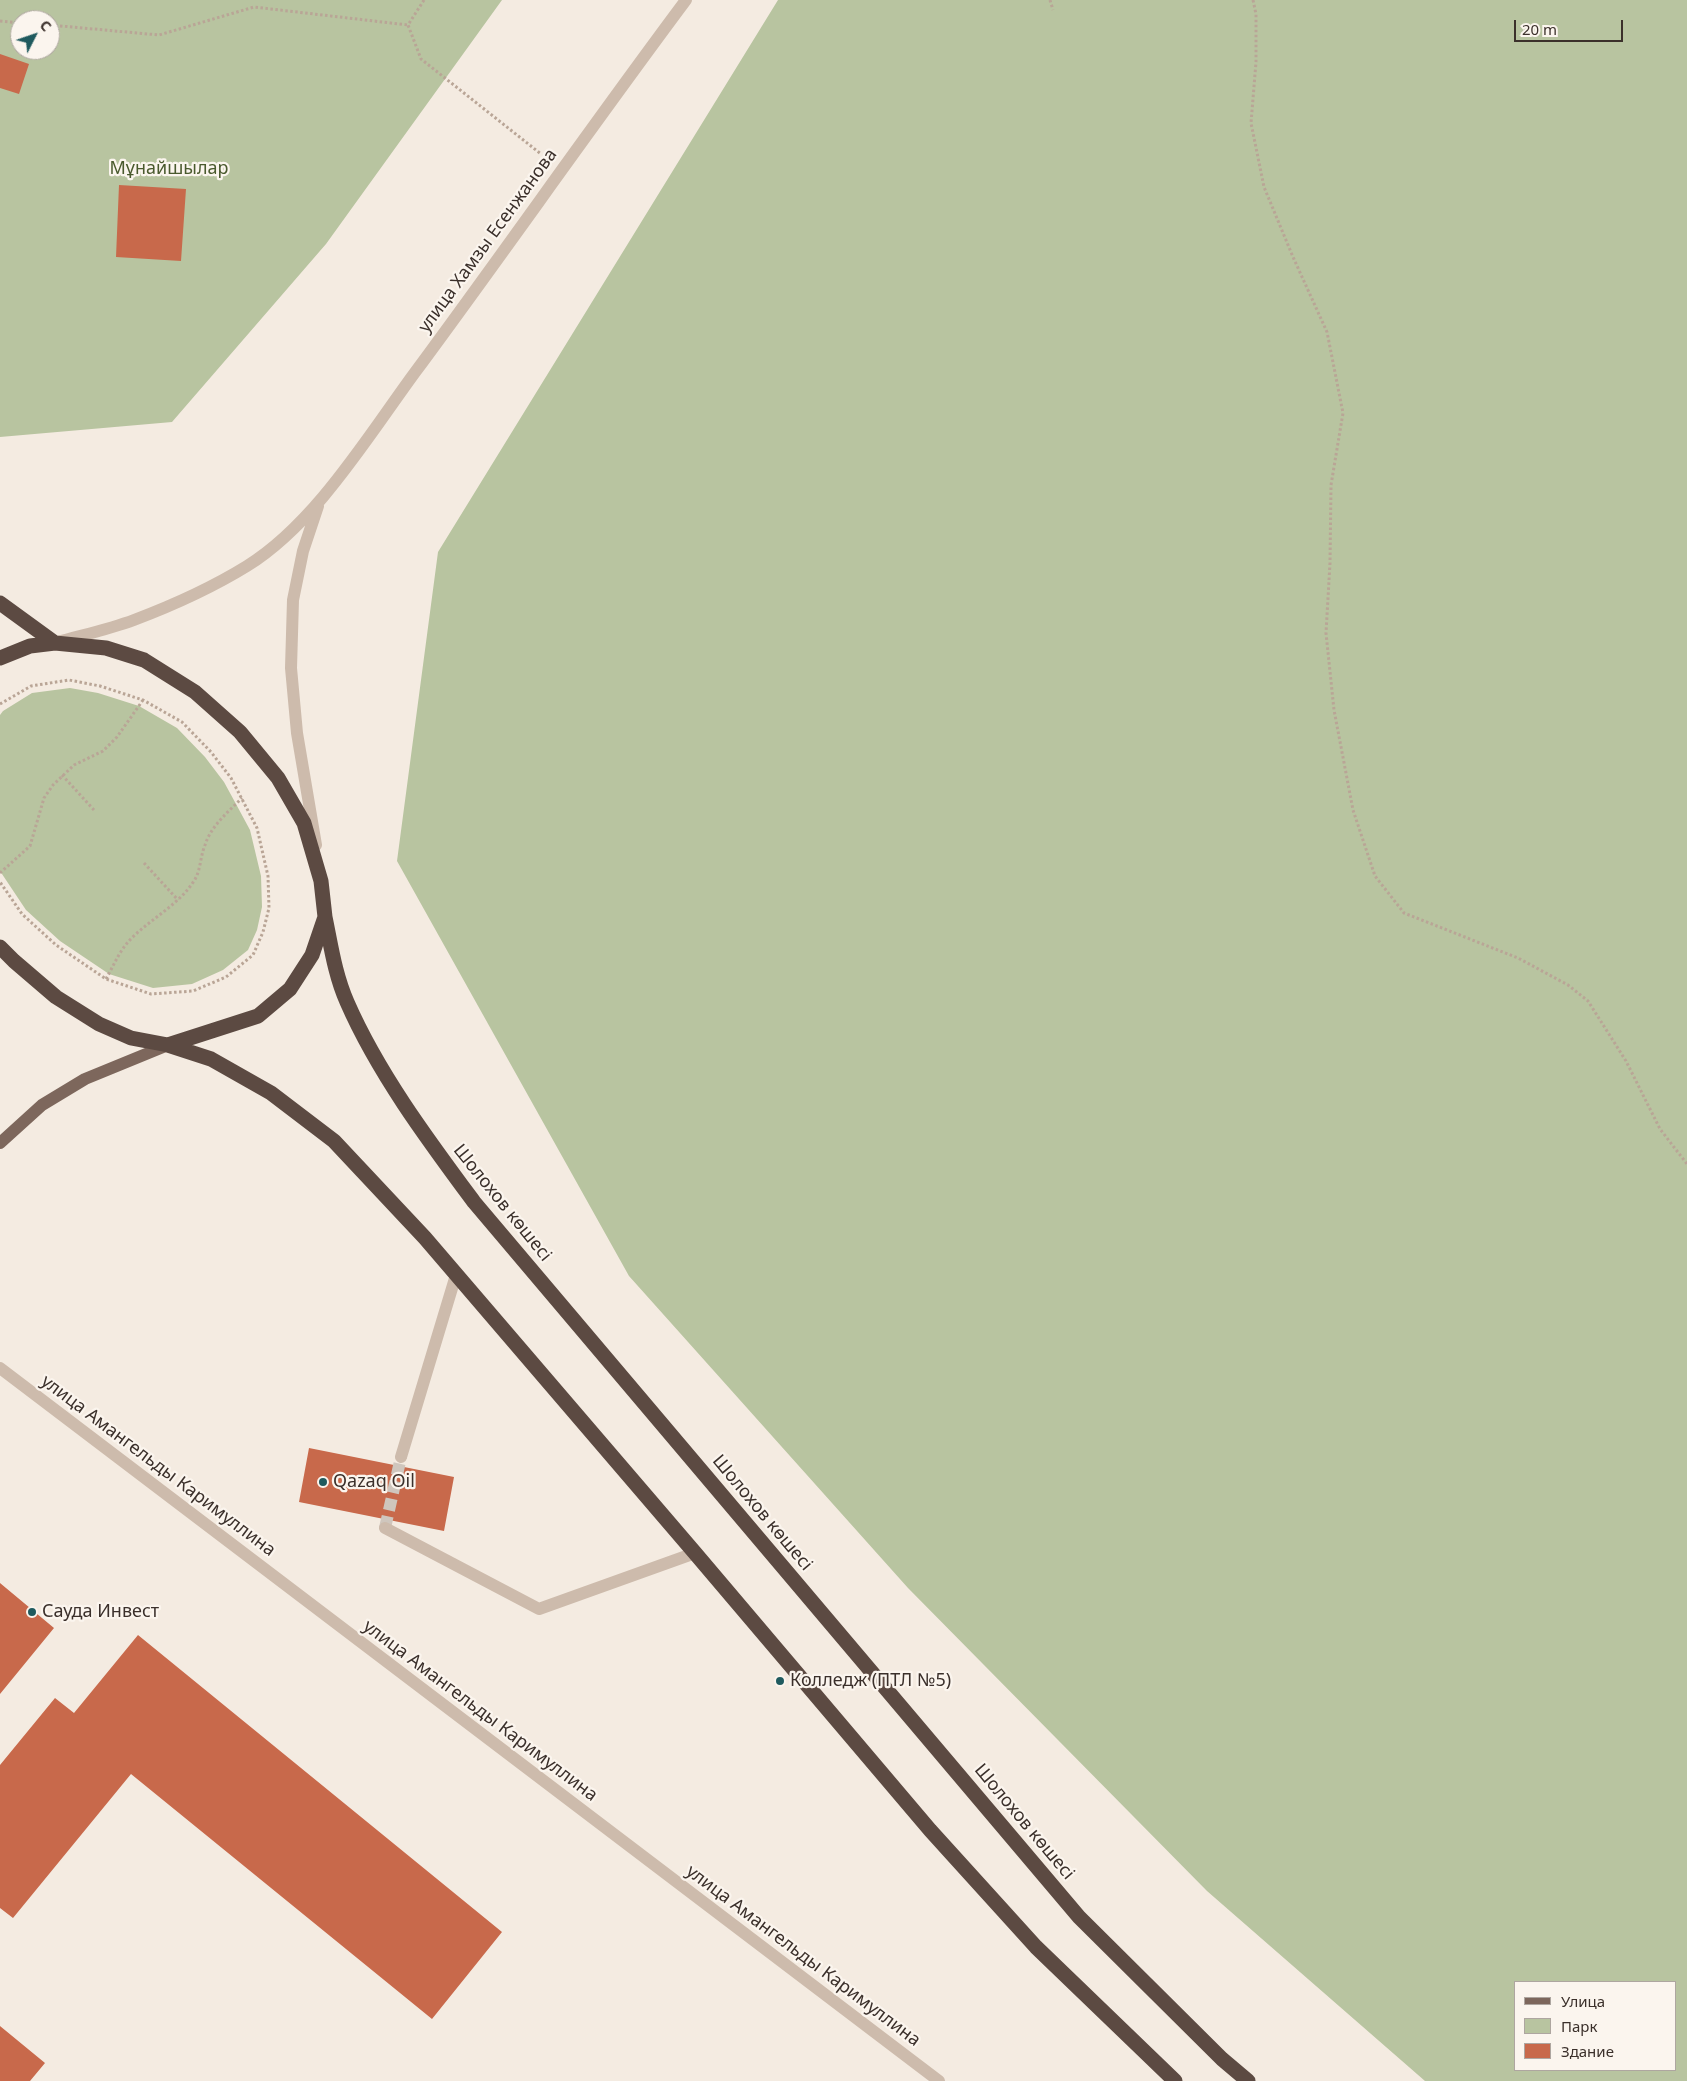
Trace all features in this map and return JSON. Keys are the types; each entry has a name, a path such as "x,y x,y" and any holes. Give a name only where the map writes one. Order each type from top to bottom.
{"highway":[{"path":"0,603 55,643"},
{"name":"Шолохов көшесі","path":"0,658 30,646 55,643 106,648 144,660 194,692 240,732 278,778 304,823 322,880 325,917 334,965 347,1002 387,1076 429,1141 474,1202 1079,1917 1222,2059 1248,2081"},
{"path":"168,1045 258,1016 290,989 312,955 325,917"},
{"path":"0,947 56,996 98,1024 131,1038 168,1045 210,1059 271,1093 334,1141 425,1238 930,1830 1029,1940 1175,2081"}],"main road":[{"path":"0,1143 42,1105 85,1080 168,1045"}],"street":[{"name":"улица Хамзы Есенжанова","path":"319,503 686,0"},
{"path":"55,643 133,620 247,566 284,537 319,503"},
{"path":"319,503 302,551 293,600 291,668 296,733 322,880"},
{"path":"400,1457 456,1276"},
{"name":"улица Амангельды Каримуллина","path":"0,1368 939,2081"},
{"path":"385,1528 539,1609 695,1553"}],"path":[{"path":"408,24 424,0"},
{"path":"1050,0 1053,10"},
{"path":"1253,0 1256,14 1256,62 1251,123 1264,187 1292,257 1327,332 1343,413 1331,485 1330,563 1326,633 1334,710 1353,810 1374,876 1404,913 1518,958 1568,985 1588,1001 1626,1060 1660,1129 1687,1164"},
{"path":"60,26 159,35 254,7 408,24"},
{"path":"408,24 421,59 520,139 562,169"},
{"path":"0,704 31,686 69,680 100,686 143,700 182,722 211,752 231,778 257,828 268,876 269,908 263,932 252,955 226,977 193,991 151,994 106,979 56,945 22,914 0,882"},
{"path":"0,873 30,846 44,798 62,775 85,758 103,751 117,737 143,700"},
{"path":"62,775 94,810"},
{"path":"106,979 121,950 135,934 178,900 194,881 200,866 204,845 213,828 242,798"},
{"path":"144,863 178,900"}],"green space":[{"name":"Мұнайшылар","path":"0,0 502,0 326,244 172,422 0,437"},
{"path":"778,0 1687,0 1687,2081 1425,2081 1207,1891 908,1588 629,1276 397,861 438,552"},
{"path":"70,688 98,693 139,706 177,728 205,757 224,782 236,804 250,830 261,876 262,907 257,930 248,950 223,970 192,984 153,988 109,974 60,941 26,910 0,871 0,715 3,711 32,693"}],"building":[{"path":"0,54 10,57 10,60 17,60 29,64 19,94 0,88"},
{"path":"119,185 186,189 181,261 116,257"},
{"path":"309,1448 454,1477 444,1531 299,1502"},
{"path":"0,1583 54,1628 0,1694"},
{"path":"138,1635 502,1932 432,2019 131,1774 13,1918 0,1908 0,1765 55,1698 74,1713"},
{"path":"0,2026 45,2063 30,2081 0,2081"}],"tunnel":[{"path":"385,1528 401,1457"}],"place":[{"name":"Qazaq Oil","path":"323,1482"},
{"name":"Сауда Инвест","path":"32,1612"},
{"name":"Колледж (ПТЛ №5)","path":"780,1681"}]}
